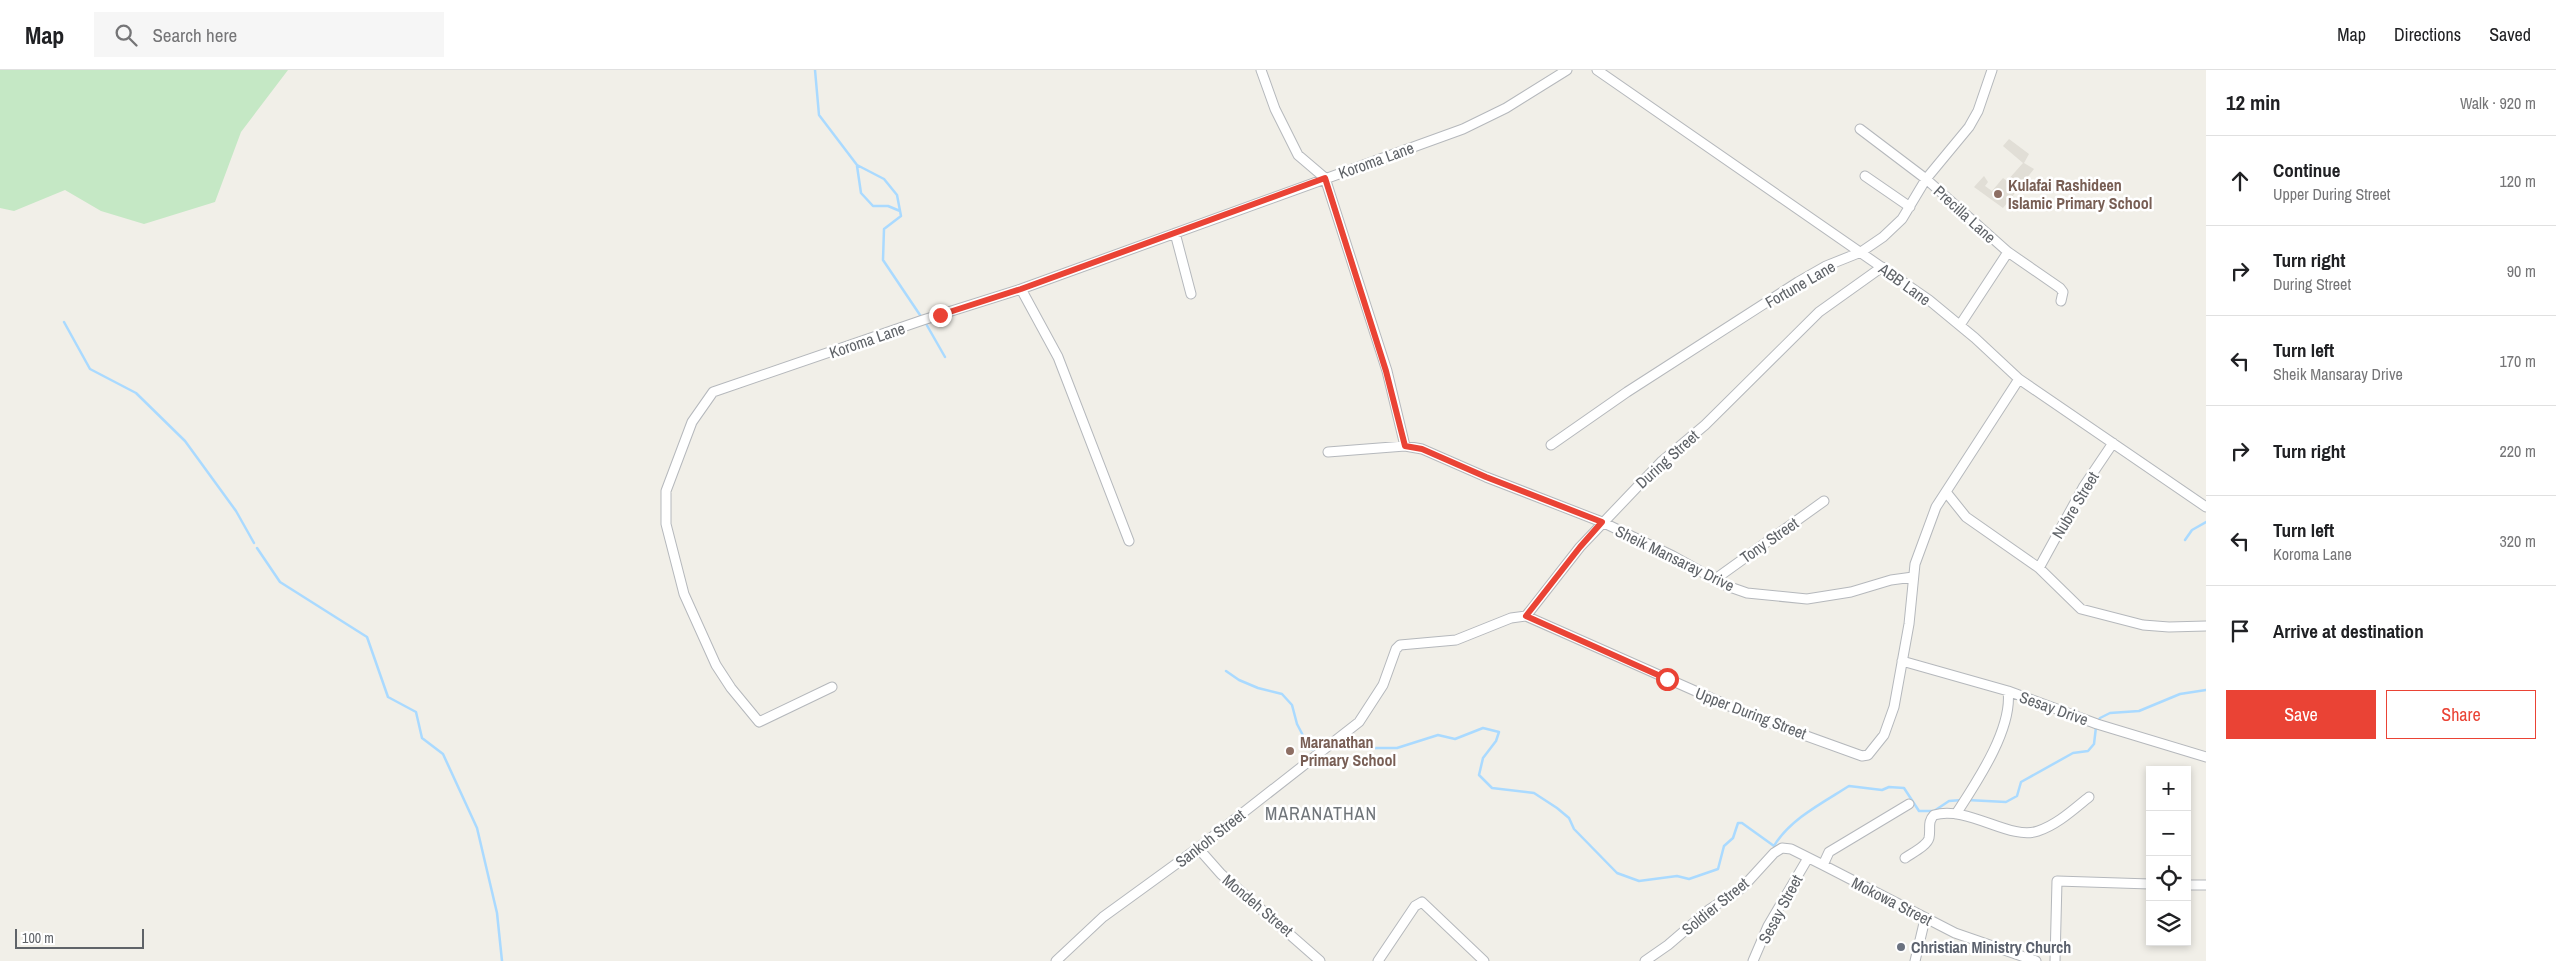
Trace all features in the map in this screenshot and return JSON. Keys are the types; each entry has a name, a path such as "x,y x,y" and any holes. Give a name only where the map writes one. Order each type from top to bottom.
{"street":[{"path":"1261,70 1275,109 1298,155 1325,178 1386,371 1405,446"},
{"name":"Koroma Lane","path":"832,687 760,722 731,688 716,664 684,594 666,524 666,491 692,422 713,392 1021,289 1463,129 1506,108 1566,70"},
{"name":"ABB Lane","path":"1597,70 1882,266 1960,325 2019,379 2206,507"},
{"name":"Fortune Lane","path":"1551,445 1627,392 1798,282 1826,266 1861,252 1884,237 1902,219 1926,179 1969,127 1978,111 1992,70"},
{"name":"Precilla Lane","path":"1860,129 1926,179 2008,252 2062,290 2061,301"},
{"path":"1865,176 1910,207"},
{"path":"1175,233 1191,294"},
{"path":"1960,325 2008,252"},
{"name":"During Street","path":"1526,616 1580,547 1661,462 1706,425 1820,312 1882,266"},
{"path":"1021,289 1058,357 1129,541"},
{"path":"1902,661 1913,577 1927,527 1946,492 2019,379"},
{"name":"Nubre Street","path":"2039,568 2084,486 2113,443"},
{"name":"Sheik Mansaray Drive","path":"1328,452 1405,446 1422,449 1486,477 1602,522 1673,556 1714,580 1747,593 1807,598 1851,592 1891,580 1913,577"},
{"path":"1946,492 1966,517 2039,568 2082,609 2143,625 2169,627 2206,626"},
{"name":"Tony Street","path":"1714,580 1824,502"},
{"name":"Upper During Street","path":"1526,616 1754,717 1862,756 1868,755 1884,735 1890,720 1902,661"},
{"name":"Sankoh Street","path":"1056,961 1103,917 1198,848 1360,722 1383,685 1396,650 1400,645 1456,640 1511,618 1526,616"},
{"name":"Sesay Drive","path":"1902,661 2008,691 2097,724 2206,757"},
{"path":"1956,814 1996,747 2008,709 2008,691"},
{"path":"1905,858 1929,838 1930,821 1934,815 1956,814 1990,822 2021,833 2036,832 2048,828 2089,797"},
{"path":"1823,865 1829,852 1909,804"},
{"name":"Mondeh Street","path":"1198,848 1221,874 1320,961"},
{"name":"Mokowa Street","path":"1782,848 1823,865 1955,933 2004,952 2036,961"},
{"name":"Soldier Street","path":"1645,961 1668,945 1710,909 1742,888 1774,852 1782,848"},
{"name":"Sesay Street","path":"1753,961 1768,926 1808,858"},
{"path":"2055,961 2057,880 2146,884"},
{"path":"2191,885 2206,885"},
{"path":"1378,961 1418,902 1425,902 1455,935 1484,961"},
{"path":"1915,961 1925,919"}],"shaded area":[{"path":"2009,139 2029,154 2024,163 2034,169 2003,208 1974,187 1984,176 1988,182 1985,186 1992,191 2003,178 2007,181 2023,163 2003,146"}],"green space":[{"path":"0,70 288,70 241,132 215,202 144,224 101,211 65,190 14,211 0,208"}],"waterway":[{"path":"815,70 819,115 857,165 884,179 897,195 901,216 884,229 883,260 922,318"},
{"path":"857,166 861,193 873,206 888,206 900,211"},
{"path":"64,322 90,369 136,393 185,441 236,511 254,543"},
{"path":"925,322 945,357"},
{"path":"2185,540 2192,530 2206,522"},
{"path":"257,548 280,582 367,637 388,697 416,712 422,738 443,754 477,828 497,913 502,961"},
{"path":"1226,671 1239,680 1258,688 1282,694 1292,705 1297,724 1310,749 1319,750"},
{"path":"2098,722 2100,718 2110,713 2139,711 2180,694 2206,690"},
{"path":"1967,800 2006,802 2017,796 2021,782 2073,753 2088,751 2094,744 2096,727"},
{"path":"1332,748 1397,748 1438,735 1455,739 1483,728 1499,732 1496,741 1483,758 1479,775 1492,788 1534,793 1557,808 1569,818 1574,829 1617,873 1639,881 1677,876 1689,879 1718,869 1724,846 1733,838 1738,823 1742,823 1774,846 1798,819 1849,786 1882,790 1889,787 1904,788 1919,811 1934,811 1949,801 1962,800"}],"place":[{"name":"Kulafai Rashideen Islamic Primary School","path":"1998,194"},
{"name":"Maranathan Primary School","path":"1290,751"},
{"name":"Christian Ministry Church","path":"1901,947"}],"district":[{"name":"MARANATHAN","path":"1321,813"}],"route":[{"path":"940,315 1021,289 1325,178 1340,219 1365,307 1386,371 1405,446 1422,449 1486,477 1602,522 1526,616 1667,679"}]}
